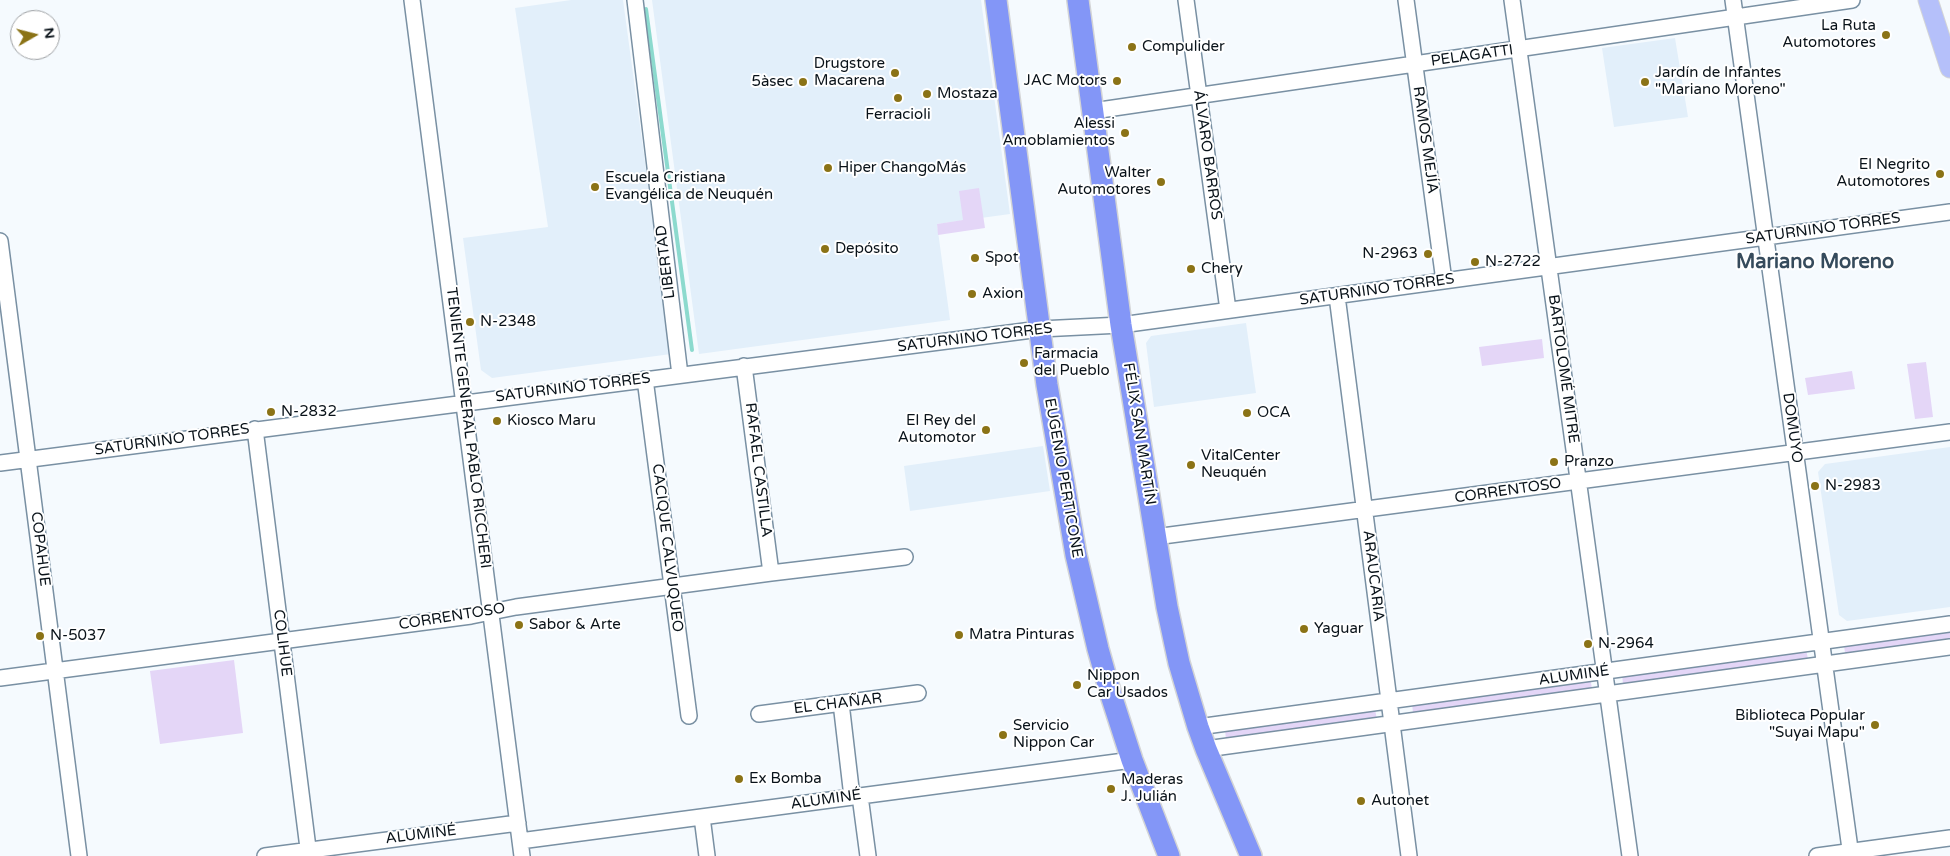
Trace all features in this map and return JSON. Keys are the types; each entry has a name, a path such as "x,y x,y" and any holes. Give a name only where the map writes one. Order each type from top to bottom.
{"highway":[{"name":"EUGENIO PERTICONE","path":"996,0 1056,446 1076,555 1098,649 1132,760 1169,856"},
{"name":"FÉLIX SAN MARTÍN","path":"1078,0 1121,325 1172,634 1198,727 1251,856"}],"main road":[{"path":"1928,0 1950,68"}],"street":[{"name":"TENIENTE GENERAL PABLO RICCHERI","path":"412,0 521,849"},
{"name":"LIBERTAD","path":"635,0 680,375"},
{"name":"ÁLVARO BARROS","path":"1186,0 1228,310"},
{"name":"RAMOS MEJÍA","path":"1406,0 1444,281"},
{"name":"BARTOLOMÉ MITRE","path":"1512,0 1630,856"},
{"name":"DOMUYO","path":"1733,0 1850,854"},
{"name":"PELAGATTI","path":"1093,111 1852,0"},
{"name":"SATURNINO TORRES","path":"0,463 1040,329 1121,325 1950,212"},
{"name":"COPAHUE","path":"0,245 79,856"},
{"name":"ARAUCARIA","path":"1337,296 1409,856"},
{"name":"RAFAEL CASTILLA","path":"744,366 771,573"},
{"name":"CACIQUE CALVUQUEO","path":"645,379 689,716"},
{"name":"COLIHUE","path":"255,429 308,853"},
{"name":"CORRENTOSO","path":"1155,537 1950,432"},
{"name":"CORRENTOSO","path":"0,678 771,573 905,557"},
{"name":"ALUMINÉ","path":"1198,727 1950,624"},
{"name":"ALUMINÉ","path":"1206,749 1950,647"},
{"name":"EL CHAÑAR","path":"759,714 918,694"},
{"path":"841,703 856,797 868,856"},
{"name":"ALUMINÉ","path":"521,849 702,817 1132,760"},
{"path":"702,817 707,856"},
{"name":"ALUMINÉ","path":"265,856 308,853 518,823"},
{"path":"1817,856 1850,854 1950,838"}],"shaded area":[{"name":"Escuela Cristiana Evangélica de Neuquén","path":"571,0 623,0 671,354 492,378 481,370 463,238 548,227 515,8"},
{"path":"652,0 981,0 1010,214 937,224 950,320 699,354"},
{"name":"Jardín de Infantes \"Mariano Moreno\"","path":"1675,38 1688,117 1614,127 1602,48"},
{"path":"979,188 985,228 938,235 937,224 963,220 959,191"},
{"path":"1246,323 1256,393 1154,407 1146,343 1151,336"},
{"path":"1542,339 1544,358 1482,366 1479,347"},
{"path":"1926,362 1933,417 1915,419 1907,364"},
{"path":"1852,371 1855,389 1808,395 1805,378"},
{"path":"1043,446 1050,491 910,511 904,466"},
{"path":"1950,447 1950,607 1847,621 1839,615 1818,472 1825,464"},
{"path":"1950,630 1950,639 1845,653 1844,645"},
{"path":"1806,649 1808,659 1623,684 1622,674"},
{"path":"234,660 243,733 160,744 150,671"},
{"path":"1590,678 1592,688 1413,713 1412,703"},
{"path":"1375,709 1377,720 1226,740 1225,729"}],"waterway":[{"path":"646,9 692,350"}],"place":[{"name":"La Ruta Automotores","path":"1886,35"},
{"name":"Compulider","path":"1132,47"},
{"name":"Drugstore Macarena","path":"895,73"},
{"name":"JAC Motors","path":"1117,81"},
{"name":"5àsec","path":"803,82"},
{"name":"Jardín de Infantes \"Mariano Moreno\"","path":"1645,82"},
{"name":"Mostaza","path":"927,94"},
{"name":"Ferracioli","path":"898,98"},
{"name":"Alessi Amoblamientos","path":"1125,133"},
{"name":"Hiper ChangoMás","path":"828,168"},
{"name":"El Negrito Automotores","path":"1940,174"},
{"name":"Walter Automotores","path":"1161,182"},
{"name":"Escuela Cristiana Evangélica de Neuquén","path":"595,187"},
{"name":"Depósito","path":"825,249"},
{"name":"N-2963","path":"1428,254"},
{"name":"Spot","path":"975,258"},
{"name":"N-2722","path":"1475,262"},
{"name":"Chery","path":"1191,269"},
{"name":"Axion","path":"972,294"},
{"name":"N-2348","path":"470,322"},
{"name":"Farmacia del Pueblo","path":"1024,363"},
{"name":"N-2832","path":"271,412"},
{"name":"OCA","path":"1247,413"},
{"name":"Kiosco Maru","path":"497,421"},
{"name":"El Rey del Automotor","path":"986,430"},
{"name":"Pranzo","path":"1554,462"},
{"name":"VitalCenter Neuquén","path":"1191,465"},
{"name":"N-2983","path":"1815,486"},
{"name":"Sabor & Arte","path":"519,625"},
{"name":"Yaguar","path":"1304,629"},
{"name":"Matra Pinturas","path":"959,635"},
{"name":"N-5037","path":"40,636"},
{"name":"N-2964","path":"1588,644"},
{"name":"Nippon Car Usados","path":"1077,685"},
{"name":"Biblioteca Popular \"Suyai Mapu\"","path":"1875,725"},
{"name":"Servicio Nippon Car","path":"1003,735"},
{"name":"Ex Bomba","path":"739,779"},
{"name":"Maderas J. Julián","path":"1111,789"},
{"name":"Autonet","path":"1361,801"}],"district":[{"name":"Mariano Moreno","path":"1815,263"}]}
